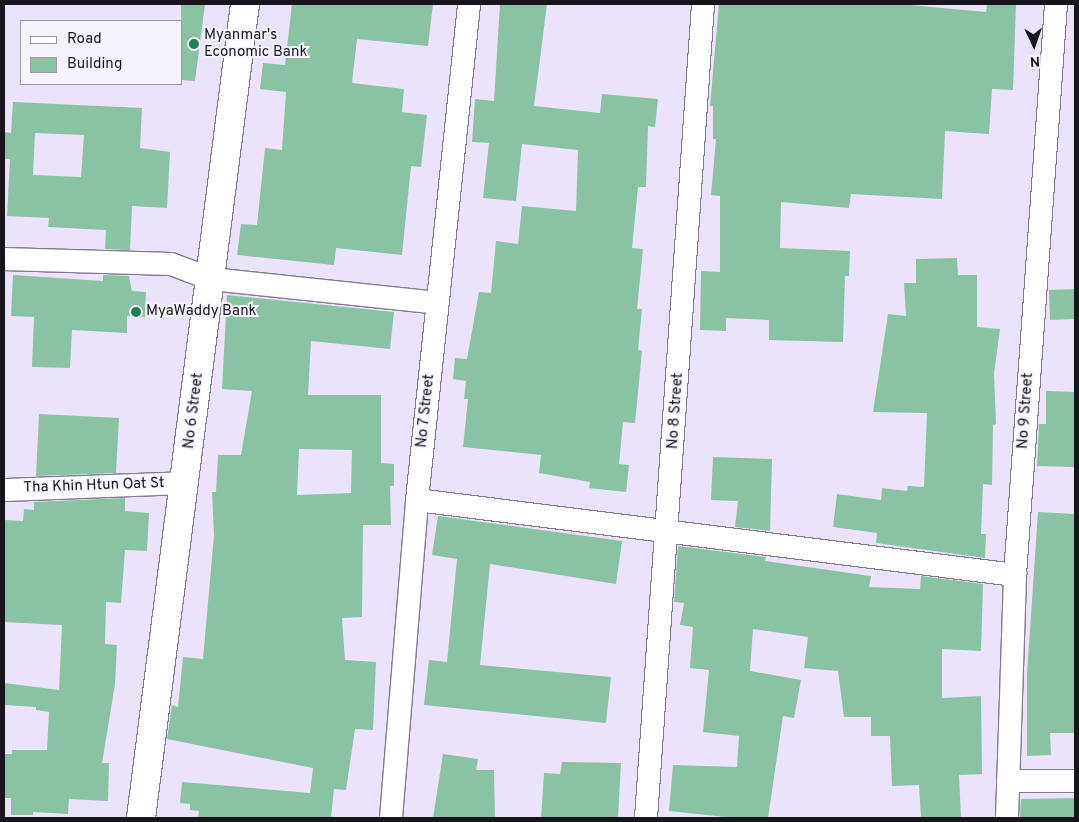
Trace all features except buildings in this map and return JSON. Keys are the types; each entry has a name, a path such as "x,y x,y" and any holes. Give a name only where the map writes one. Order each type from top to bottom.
{"street":[{"name":"No 6 Street","path":"141,818 245,4"},
{"name":"No 7 Street","path":"391,818 417,500 469,4"},
{"name":"No 8 Street","path":"646,818 704,4"},
{"name":"No 9 Street","path":"1007,818 1015,574 1056,4"},
{"path":"4,259 171,264 211,279 438,303"},
{"name":"Tha Khin Htun Oat St","path":"4,490 185,483"},
{"path":"417,500 667,534 1015,574"},
{"path":"1008,781 1075,781"}],"place":[{"name":"Myanmar's Economic Bank","path":"194,44"},
{"name":"MyaWaddy Bank","path":"136,312"}]}
